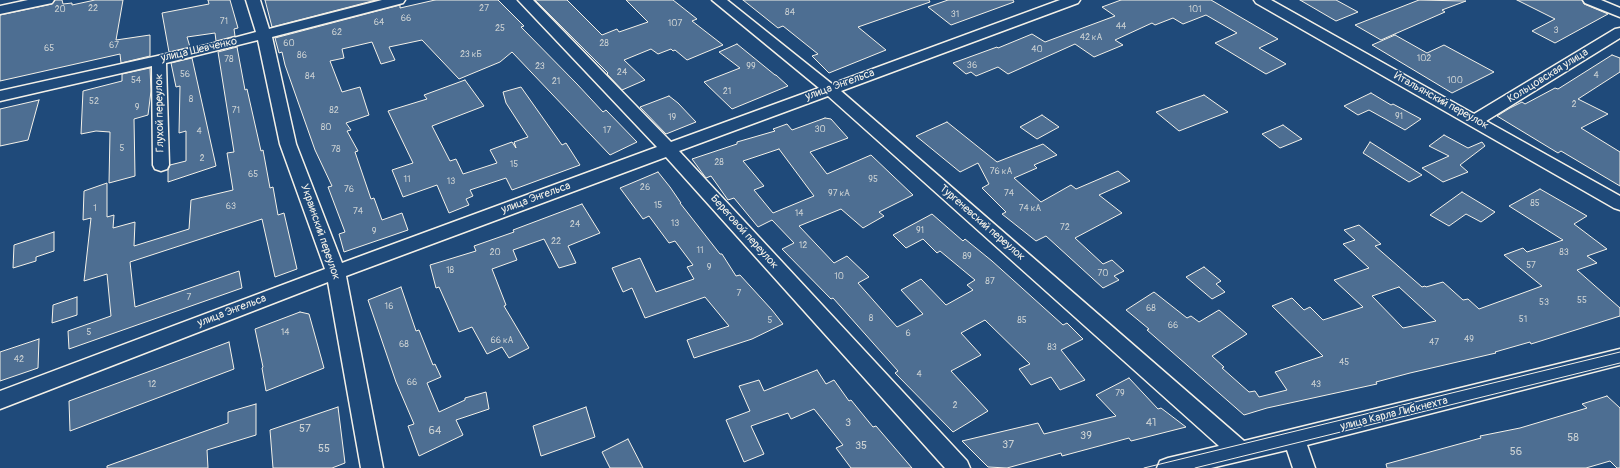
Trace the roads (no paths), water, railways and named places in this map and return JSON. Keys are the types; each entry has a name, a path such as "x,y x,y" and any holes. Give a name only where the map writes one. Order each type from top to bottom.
{"street":[{"path":"0,10 28,2 47,0"},
{"name":"Украинский переулок","path":"253,0 264,35 288,144 336,272 372,468"},
{"name":"улица Шевченко","path":"0,96 264,35 398,0"},
{"name":"Береговой переулок","path":"526,0 668,149 959,468"},
{"name":"Тургеневский переулок","path":"719,0 829,89 1240,451"},
{"name":"улица Энгельса","path":"0,400 336,272 1073,0"},
{"name":"Итальянский переулок","path":"1261,0 1475,120 1620,204"},
{"path":"1590,0 1620,12"},
{"name":"Кольцовская улица","path":"1475,120 1620,32"},
{"name":"Глухой переулок","path":"159,60 161,165"},
{"name":"улица Карла Либкнехта","path":"1168,468 1294,439 1620,358"},
{"path":"1294,439 1304,468"}],"tram line":[{"path":"1144,468 1620,352"},
{"path":"1195,468 1620,363"}]}
